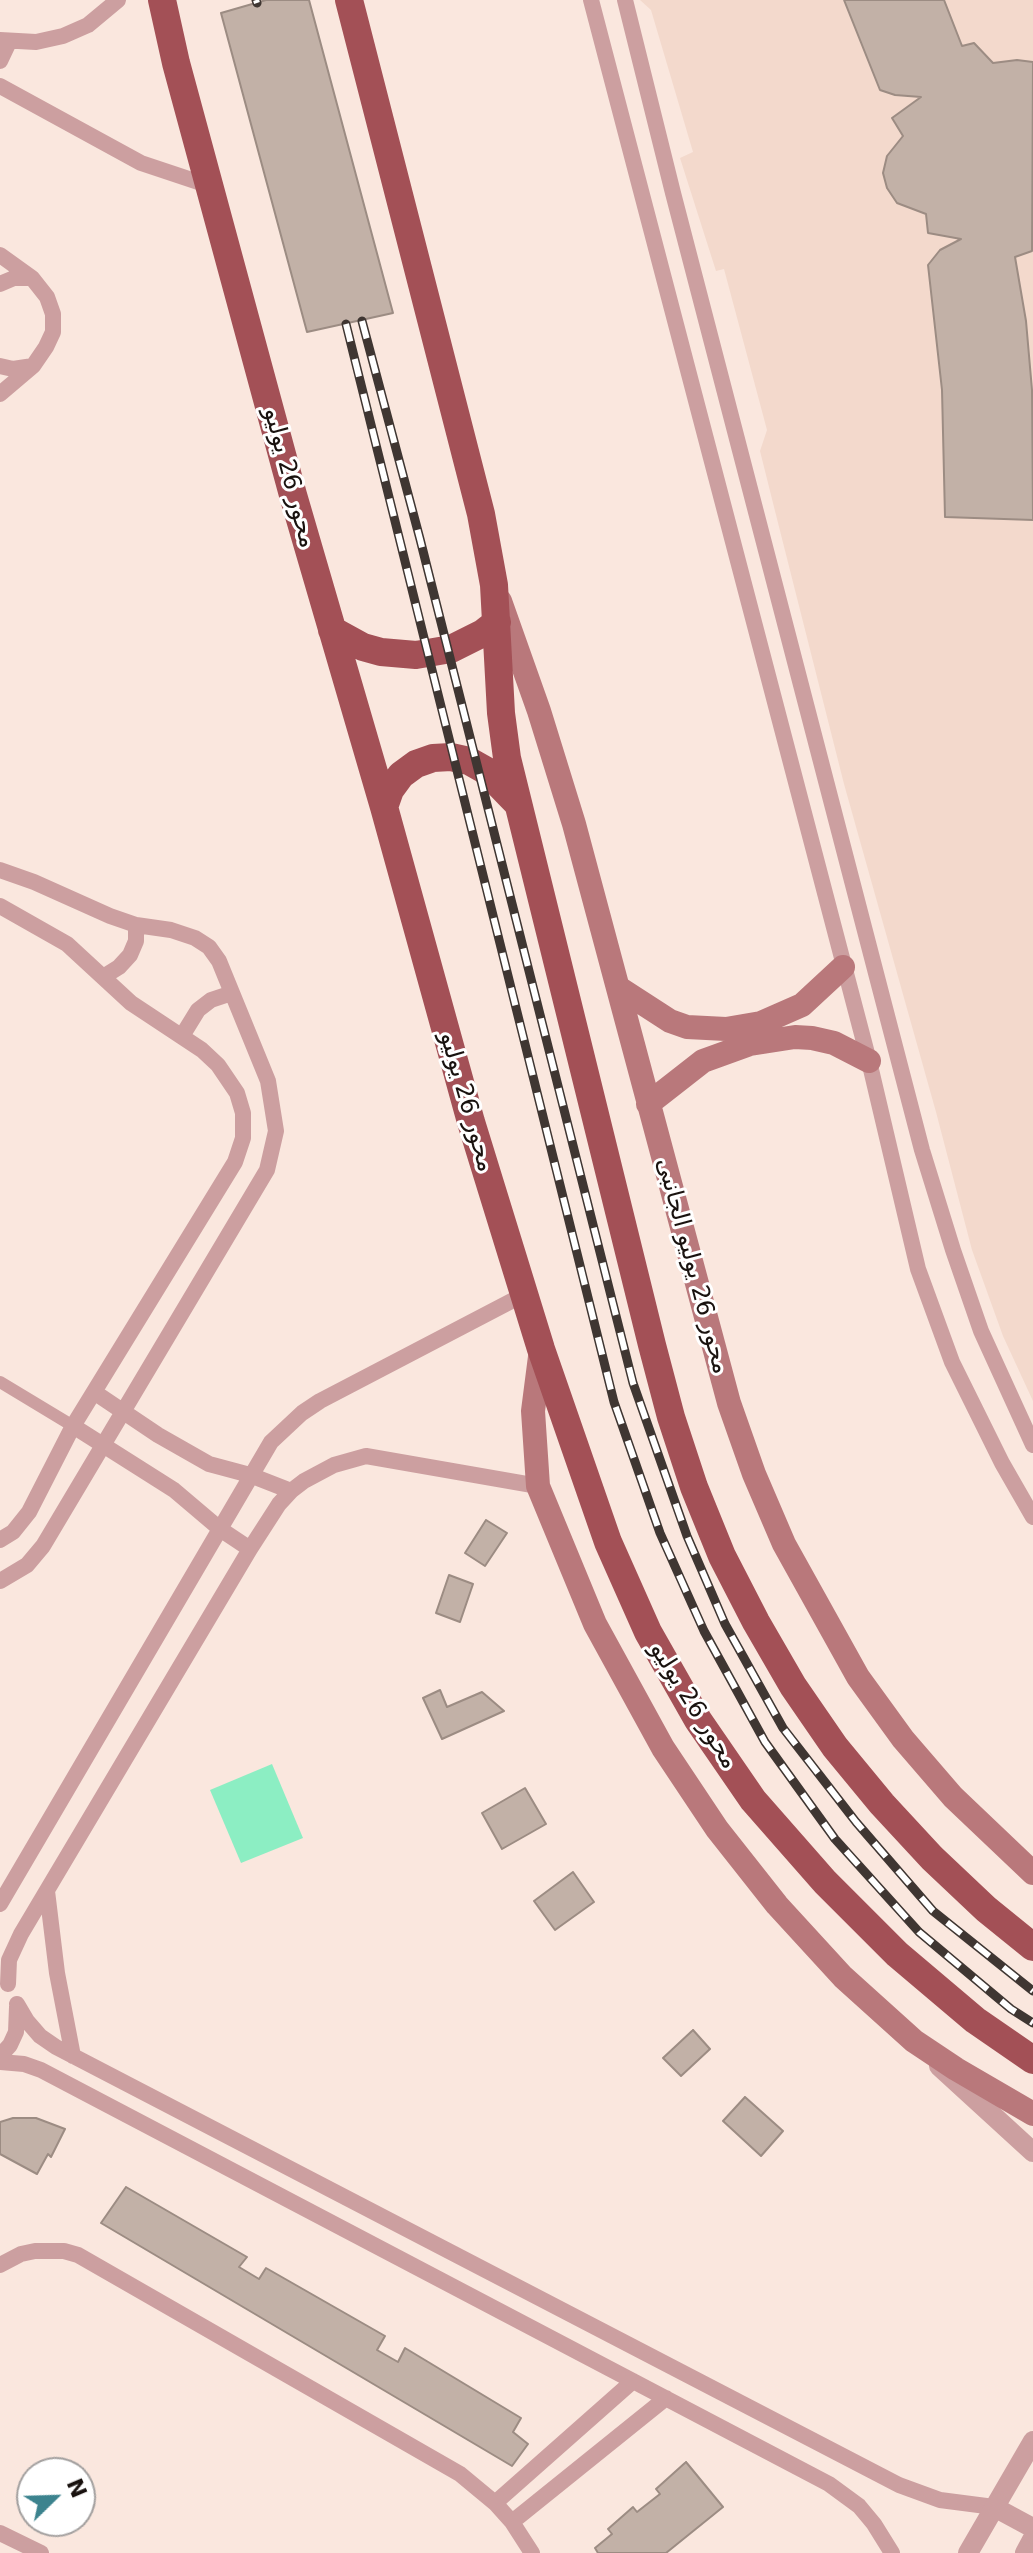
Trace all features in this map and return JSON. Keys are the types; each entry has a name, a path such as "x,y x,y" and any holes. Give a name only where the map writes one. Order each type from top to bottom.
{"highway":[{"name":"محور 26 يوليو","path":"162,0 176,63 332,630 471,1122 523,1295 608,1542 648,1632 705,1732 753,1800 825,1882 887,1944 975,2020 1033,2060"},
{"path":"349,0 481,514 494,585 501,713 518,804 671,1417 694,1487 722,1556 756,1622 793,1686 845,1758 932,1858 986,1909 1033,1947"},
{"path":"332,630 355,643 381,652 416,655 451,649 468,642 497,622"},
{"path":"384,807 390,790 401,775 416,764 433,758 451,757 469,761 485,770 518,804"}],"main road":[{"name":"محور 26 يوليو الجانبى","path":"494,585 543,725 619,988 729,1403 754,1474 784,1544 858,1677 903,1739 953,1797 1033,1873"},
{"path":"619,988 670,1021 687,1027 726,1029 761,1023 802,1005 843,967"},
{"path":"648,1104 703,1061 750,1044 795,1037 812,1038 834,1043 869,1061"},
{"path":"541,1349 533,1411 538,1486 595,1624 663,1748 717,1829 777,1905 824,1957 914,2041 1033,2114"}],"street":[{"path":"0,61 4,41 36,42 63,36 88,25 118,0"},
{"path":"591,0 869,1061 918,1269 952,1362 1002,1463 1033,1517"},
{"path":"625,0 922,1150 981,1331 1033,1445"},
{"path":"0,86 141,163 210,186"},
{"path":"643,201 673,193"},
{"path":"653,238 683,231"},
{"path":"0,255 32,278 47,297 53,314 53,332 33,366 0,394"},
{"path":"0,284 14,278 32,278"},
{"path":"0,366 13,369 33,366"},
{"path":"0,870 136,925 171,930 195,938 209,947 219,961 268,1081 276,1131 267,1170 43,1546 27,1565 0,1581"},
{"path":"0,906 67,944 131,1003 182,1036 218,1065 237,1093 243,1113 243,1138 235,1162 73,1426 29,1512 13,1532 0,1540"},
{"path":"103,977 130,955 136,941 136,925"},
{"path":"182,1036 198,1010 211,1000 232,993"},
{"path":"0,1904 271,1442 302,1413 523,1295"},
{"path":"0,1382 174,1490 220,1529 250,1549"},
{"path":"94,1392 209,1464 291,1491"},
{"path":"538,1486 366,1456 334,1465 291,1491 250,1549 14,1947 4,1980 27,2021 40,2036 73,2056 919,2493 962,2504 994,2507 1033,2528"},
{"path":"47,1891 57,1973 73,2056"},
{"path":"0,2056 16,2032 17,2004"},
{"path":"914,2041 1033,2152"},
{"path":"0,2062 24,2064 41,2070 829,2484 859,2506 892,2553"},
{"path":"0,2265 21,2254 35,2251 64,2251 78,2255 460,2474 495,2503 532,2553"},
{"path":"495,2503 633,2381"},
{"path":"512,2522 666,2398"},
{"path":"760,2447 772,2419"},
{"path":"968,2553 1033,2441"},
{"path":"0,2533 41,2553"},
{"path":"1025,2553 1033,2538"}],"shaded area":[{"path":"640,0 1033,0 1033,1401 1003,1336 972,1250 844,784 760,451 767,430 724,269 716,271 680,158 693,152 651,10"}],"green space":[{"path":"272,1764 303,1838 241,1863 210,1790"}],"building":[{"path":"266,0 309,0 393,313 307,332 221,13"},
{"path":"844,0 944,0 962,46 974,43 993,63 1033,62 1032,251 1015,257 1026,321 1032,390 1033,520 945,517 942,390 928,265 940,250 961,239 928,233 926,214 897,203 887,188 883,173 887,156 903,136 892,118 921,97 895,95 880,90"},
{"path":"486,1520 507,1533 485,1566 465,1553"},
{"path":"449,1575 473,1584 460,1622 436,1613"},
{"path":"440,1690 447,1707 482,1692 504,1711 442,1739 423,1698"},
{"path":"525,1788 546,1824 502,1849 482,1813"},
{"path":"573,1872 594,1902 555,1930 534,1901"},
{"path":"693,2030 710,2049 681,2076 663,2058"},
{"path":"745,2097 783,2131 761,2156 723,2121"},
{"path":"13,2118 36,2118 65,2129 51,2157 48,2154 37,2174 0,2154 0,2122"},
{"path":"126,2187 247,2257 239,2267 259,2279 266,2268 385,2336 377,2350 398,2362 405,2348 521,2418 513,2432 528,2444 512,2466 101,2223"},
{"path":"686,2462 723,2507 666,2553 598,2553 595,2548 612,2534 608,2529 633,2507 637,2512 660,2494 656,2489"}],"railway":[{"path":"362,321 633,1383 687,1536 725,1624 783,1728 856,1822 933,1911 1033,1991"},
{"path":"346,324 614,1402 660,1533 704,1631 765,1742 835,1839 919,1932 1011,2009 1033,2023"}]}
